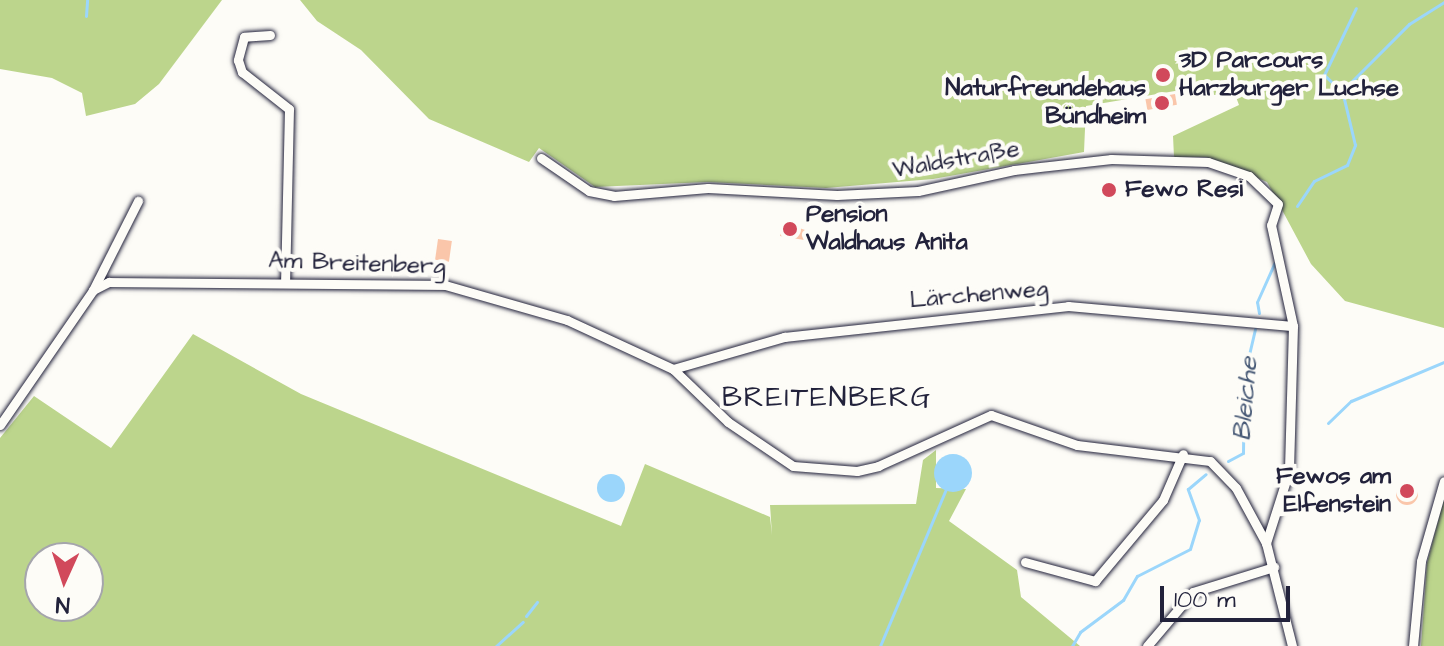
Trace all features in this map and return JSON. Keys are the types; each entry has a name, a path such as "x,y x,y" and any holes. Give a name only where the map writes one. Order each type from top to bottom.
{"street":[{"path":"270,35 244,37 238,60 242,72 289,109 285,281"},
{"name":"Waldstraße","path":"541,158 589,191 614,196 708,188 837,195 918,191 1067,162 1208,162 1249,176 1278,204 1271,225 1293,326"},
{"path":"0,425 93,290 138,201"},
{"name":"Am Breitenberg","path":"93,290 135,278 407,282 479,292 567,320 673,369 728,422 793,466 857,471 878,466 991,415 1077,445 1183,454 1222,470 1266,543 1292,646"},
{"name":"Lärchenweg","path":"673,369 784,337 1068,306 1293,326"},
{"path":"1266,543 1289,471 1293,326"},
{"path":"1025,562 1095,581 1163,500 1183,454"},
{"path":"1413,646 1421,561 1444,481"},
{"path":"1147,646 1193,592 1274,567"}],"green space":[{"path":"0,0 222,0 159,84 135,104 86,116 82,93 52,78 0,69"},
{"path":"300,0 1444,0 1444,328 1345,301 1311,264 1267,182 1206,157 1174,157 1173,136 1239,105 1236,97 1175,91 1086,106 1084,152 933,179 826,188 707,182 595,187 539,148 529,162 429,119 361,50 317,21"},
{"path":"193,334 301,394 621,526 645,464 770,517 772,535 770,505 916,504 923,460 936,450 936,488 966,489 949,521 1017,570 1021,597 1080,646 0,646 0,438 34,396 111,448"},
{"path":"1444,499 1444,646 1421,646 1427,563"}],"water":[{"path":"953,454 967,459 972,473 967,487 953,492 939,487 934,473 939,459"},
{"path":"611,474 621,478 625,488 621,498 611,502 601,498 597,488 601,478"}],"building":[{"name":"Naturfreundehaus Bündheim","path":"1175,94 1177,105 1147,110 1145,99"},
{"name":"Pension Waldhaus Anita","path":"782,222 805,230 804,240 780,236"},
{"path":"438,239 452,241 449,262 435,260"},
{"name":"Fewos am Elfenstein","path":"1407,483 1415,486 1418,494 1415,502 1407,505 1399,502 1396,494 1399,486"}],"waterway":[{"path":"86,16 87,0"},
{"name":"Bleiche","path":"1297,206 1314,181 1347,165 1355,145 1344,99 1349,84 1409,24 1444,2"},
{"path":"1345,95 1324,75 1356,8"},
{"name":"Bleiche","path":"1259,313 1257,302 1274,264"},
{"name":"Bleiche","path":"1228,461 1243,453 1244,376 1255,329"},
{"path":"1328,423 1351,401 1444,362"},
{"name":"Bleiche","path":"1072,646 1080,632 1123,600 1137,576 1190,549 1199,520 1188,489 1206,474"},
{"path":"880,646 946,489"},
{"path":"526,616 537,602"},
{"path":"496,646 523,622"}],"place":[{"name":"3D Parcours Harzburger Luchse","path":"1163,75"},
{"name":"Naturfreundehaus Bündheim","path":"1162,103"},
{"name":"Fewo Resi","path":"1109,190"},
{"name":"Pension Waldhaus Anita","path":"790,229"},
{"name":"Fewos am Elfenstein","path":"1407,491"}],"district":[{"name":"BREITENBERG","path":"827,398"}]}
